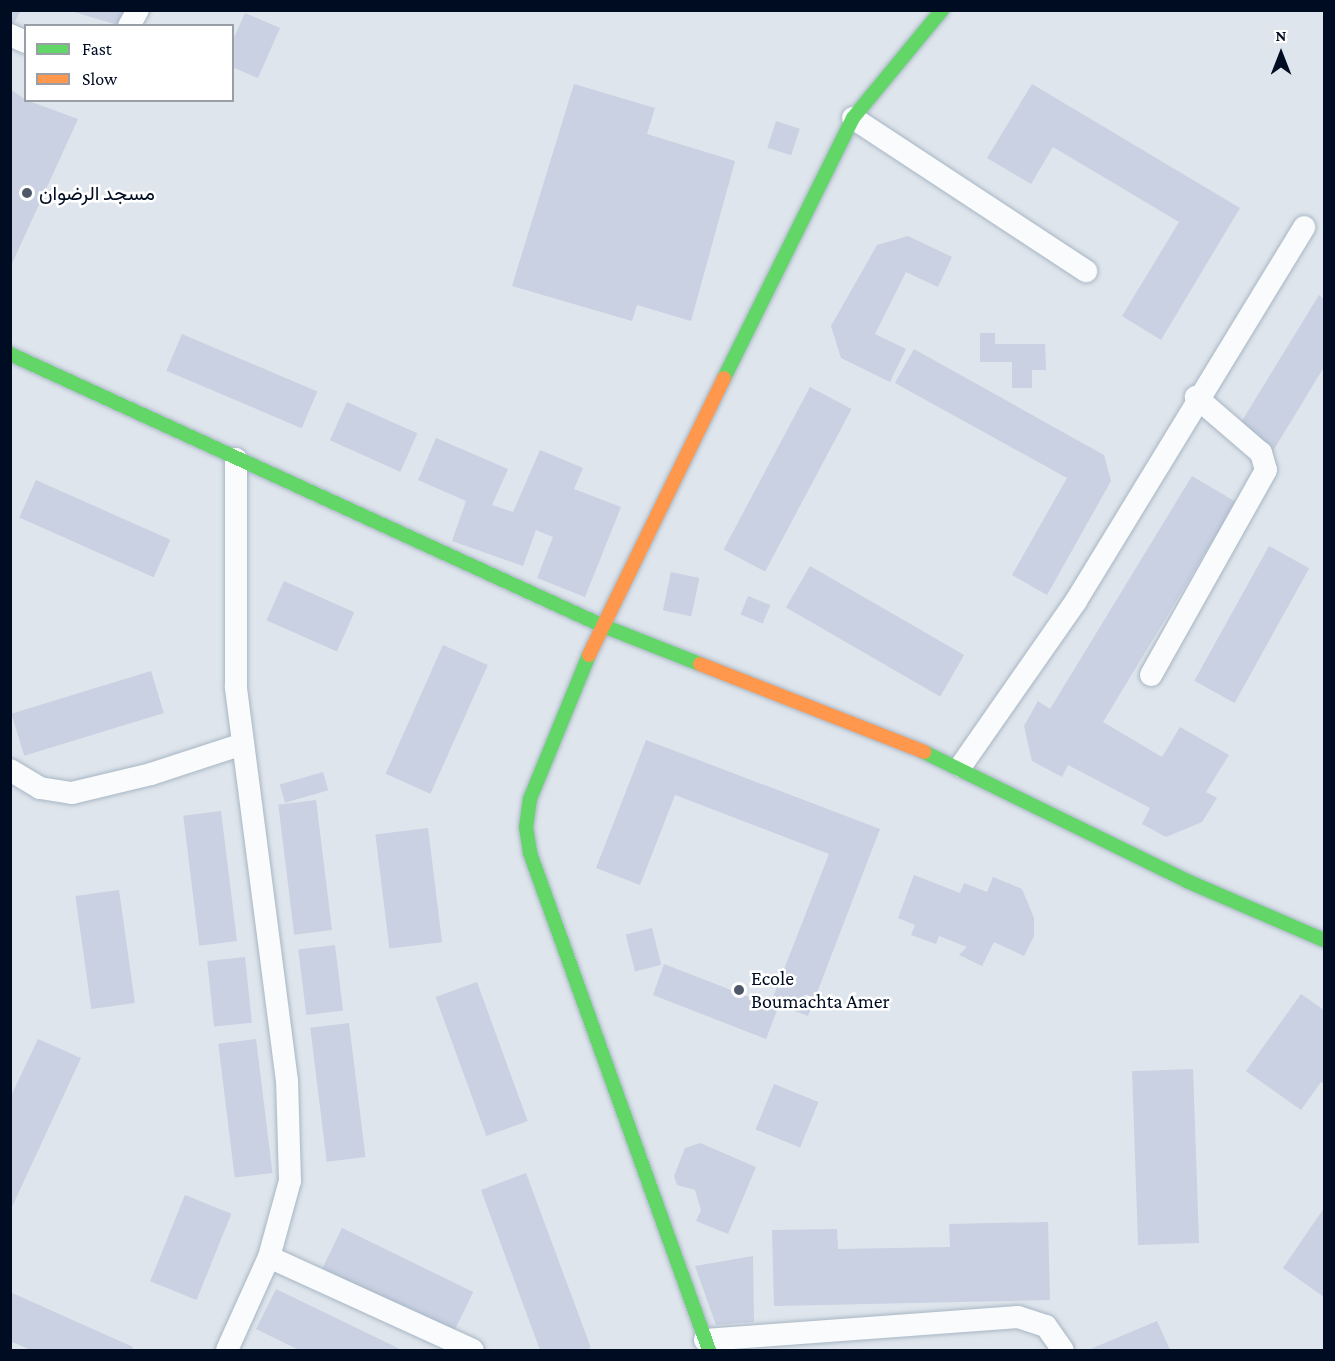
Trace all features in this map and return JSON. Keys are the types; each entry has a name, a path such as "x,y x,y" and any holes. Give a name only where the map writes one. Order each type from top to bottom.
{"main road":[{"path":"707,1345 527,836 530,799 601,625 853,117 942,10"},
{"path":"10,354 601,625 961,766 1187,881 1324,940"}],"street":[{"path":"130,24 138,10"},
{"path":"10,35 24,41"},
{"path":"853,117 1086,271"},
{"path":"961,766 1076,601 1196,398 1304,227"},
{"path":"1151,675 1266,470 1261,453 1196,398"},
{"path":"227,1350 269,1257 290,1181 287,1081 236,686 236,459"},
{"path":"10,770 40,788 72,793 151,774 243,744"},
{"path":"269,1257 473,1350"},
{"path":"707,1345 1018,1317 1046,1326 1063,1350"}],"building":[{"path":"10,10 21,10 10,31"},
{"path":"126,10 122,24 114,24 71,11"},
{"path":"245,13 280,28 258,78 234,68 234,38"},
{"path":"574,84 655,108 647,134 735,161 691,321 637,305 632,321 512,286"},
{"path":"1032,84 1240,208 1161,340 1122,316 1179,222 1053,147 1031,184 987,158"},
{"name":"مسجد الرضوان","path":"10,89 24,99 24,102 31,102 78,119 10,268"},
{"path":"776,121 800,129 791,155 767,148"},
{"path":"908,236 952,257 938,287 906,272 875,334 906,349 890,382 841,358 831,326 877,245"},
{"path":"1319,295 1324,299 1324,367 1273,451 1237,429"},
{"path":"980,333 995,333 995,344 1045,344 1046,370 1032,370 1032,388 1012,388 1012,362 980,362"},
{"path":"182,334 317,391 302,428 166,371"},
{"path":"914,349 1104,455 1111,481 1047,595 1012,575 1067,478 895,383"},
{"path":"810,387 851,409 765,572 724,549"},
{"path":"347,402 417,433 400,472 330,440"},
{"path":"436,438 508,469 492,505 513,512 540,450 583,468 574,489 621,507 585,597 537,578 553,537 536,530 523,566 452,541 466,501 418,480"},
{"path":"1192,476 1236,502 1103,722 1162,757 1180,727 1229,755 1206,792 1217,798 1202,822 1166,837 1142,824 1150,808 1068,765 1062,777 1032,761 1024,726 1038,701 1050,709"},
{"path":"36,480 170,540 154,577 19,517"},
{"path":"1269,546 1309,568 1235,703 1194,681"},
{"path":"810,566 964,655 940,697 786,608"},
{"path":"671,572 699,578 691,616 663,610"},
{"path":"284,581 354,612 337,652 267,620"},
{"path":"748,596 770,605 763,624 741,615"},
{"path":"443,645 488,665 430,794 386,774"},
{"path":"151,671 164,713 24,756 11,714"},
{"path":"646,740 880,829 808,1016 779,1005 766,1039 653,995 664,964 770,1005 829,854 675,795 640,885 596,868"},
{"path":"323,772 328,790 285,803 280,784"},
{"path":"316,800 332,930 294,935 278,805"},
{"path":"221,811 237,941 199,946 183,816"},
{"path":"428,828 442,942 389,949 375,834"},
{"path":"914,875 960,893 964,883 987,892 993,877 1022,889 1034,918 1034,936 1024,956 994,942 982,966 959,955 967,947 939,936 936,944 911,935 915,925 898,918"},
{"path":"119,890 135,1003 91,1009 75,896"},
{"path":"652,928 661,965 635,971 626,935"},
{"path":"335,945 343,1011 306,1015 298,950"},
{"path":"245,957 252,1023 214,1027 207,961"},
{"path":"477,982 528,1121 486,1136 436,997"},
{"path":"1301,994 1324,1010 1324,1084 1321,1082 1301,1110 1246,1071"},
{"path":"349,1023 365,1157 327,1162 310,1028"},
{"path":"38,1039 81,1058 10,1211 10,1098"},
{"path":"256,1039 272,1173 235,1178 218,1044"},
{"path":"1193,1069 1199,1243 1138,1245 1132,1071"},
{"path":"774,1084 819,1102 800,1147 756,1129"},
{"path":"700,1143 756,1167 728,1234 696,1221 701,1210 695,1190 677,1185 674,1176 685,1148"},
{"path":"526,1173 591,1348 540,1350 481,1190"},
{"path":"185,1195 231,1214 197,1300 150,1281"},
{"path":"1324,1208 1324,1297 1283,1268"},
{"path":"1048,1222 1050,1300 774,1306 772,1230 837,1229 838,1249 950,1247 949,1224"},
{"path":"342,1228 473,1292 453,1332 322,1268"},
{"path":"753,1256 754,1322 716,1325 695,1266"},
{"path":"276,1289 402,1350 299,1350 256,1329"},
{"path":"10,1292 133,1347 132,1350 31,1350 10,1341"},
{"path":"1157,1321 1170,1350 1088,1350"}],"traffic: fast":[{"path":"724,378 853,118 942,10"},
{"path":"10,354 601,625 700,664"},
{"path":"589,655 530,799 526,827 530,853 709,1350"},
{"path":"924,752 1187,881 1324,940"}],"traffic: slow":[{"path":"589,655 724,378"},
{"path":"700,664 924,752"}],"place":[{"name":"مسجد الرضوان","path":"27,193"},
{"name":"Ecole Boumachta Amer","path":"739,990"}]}
